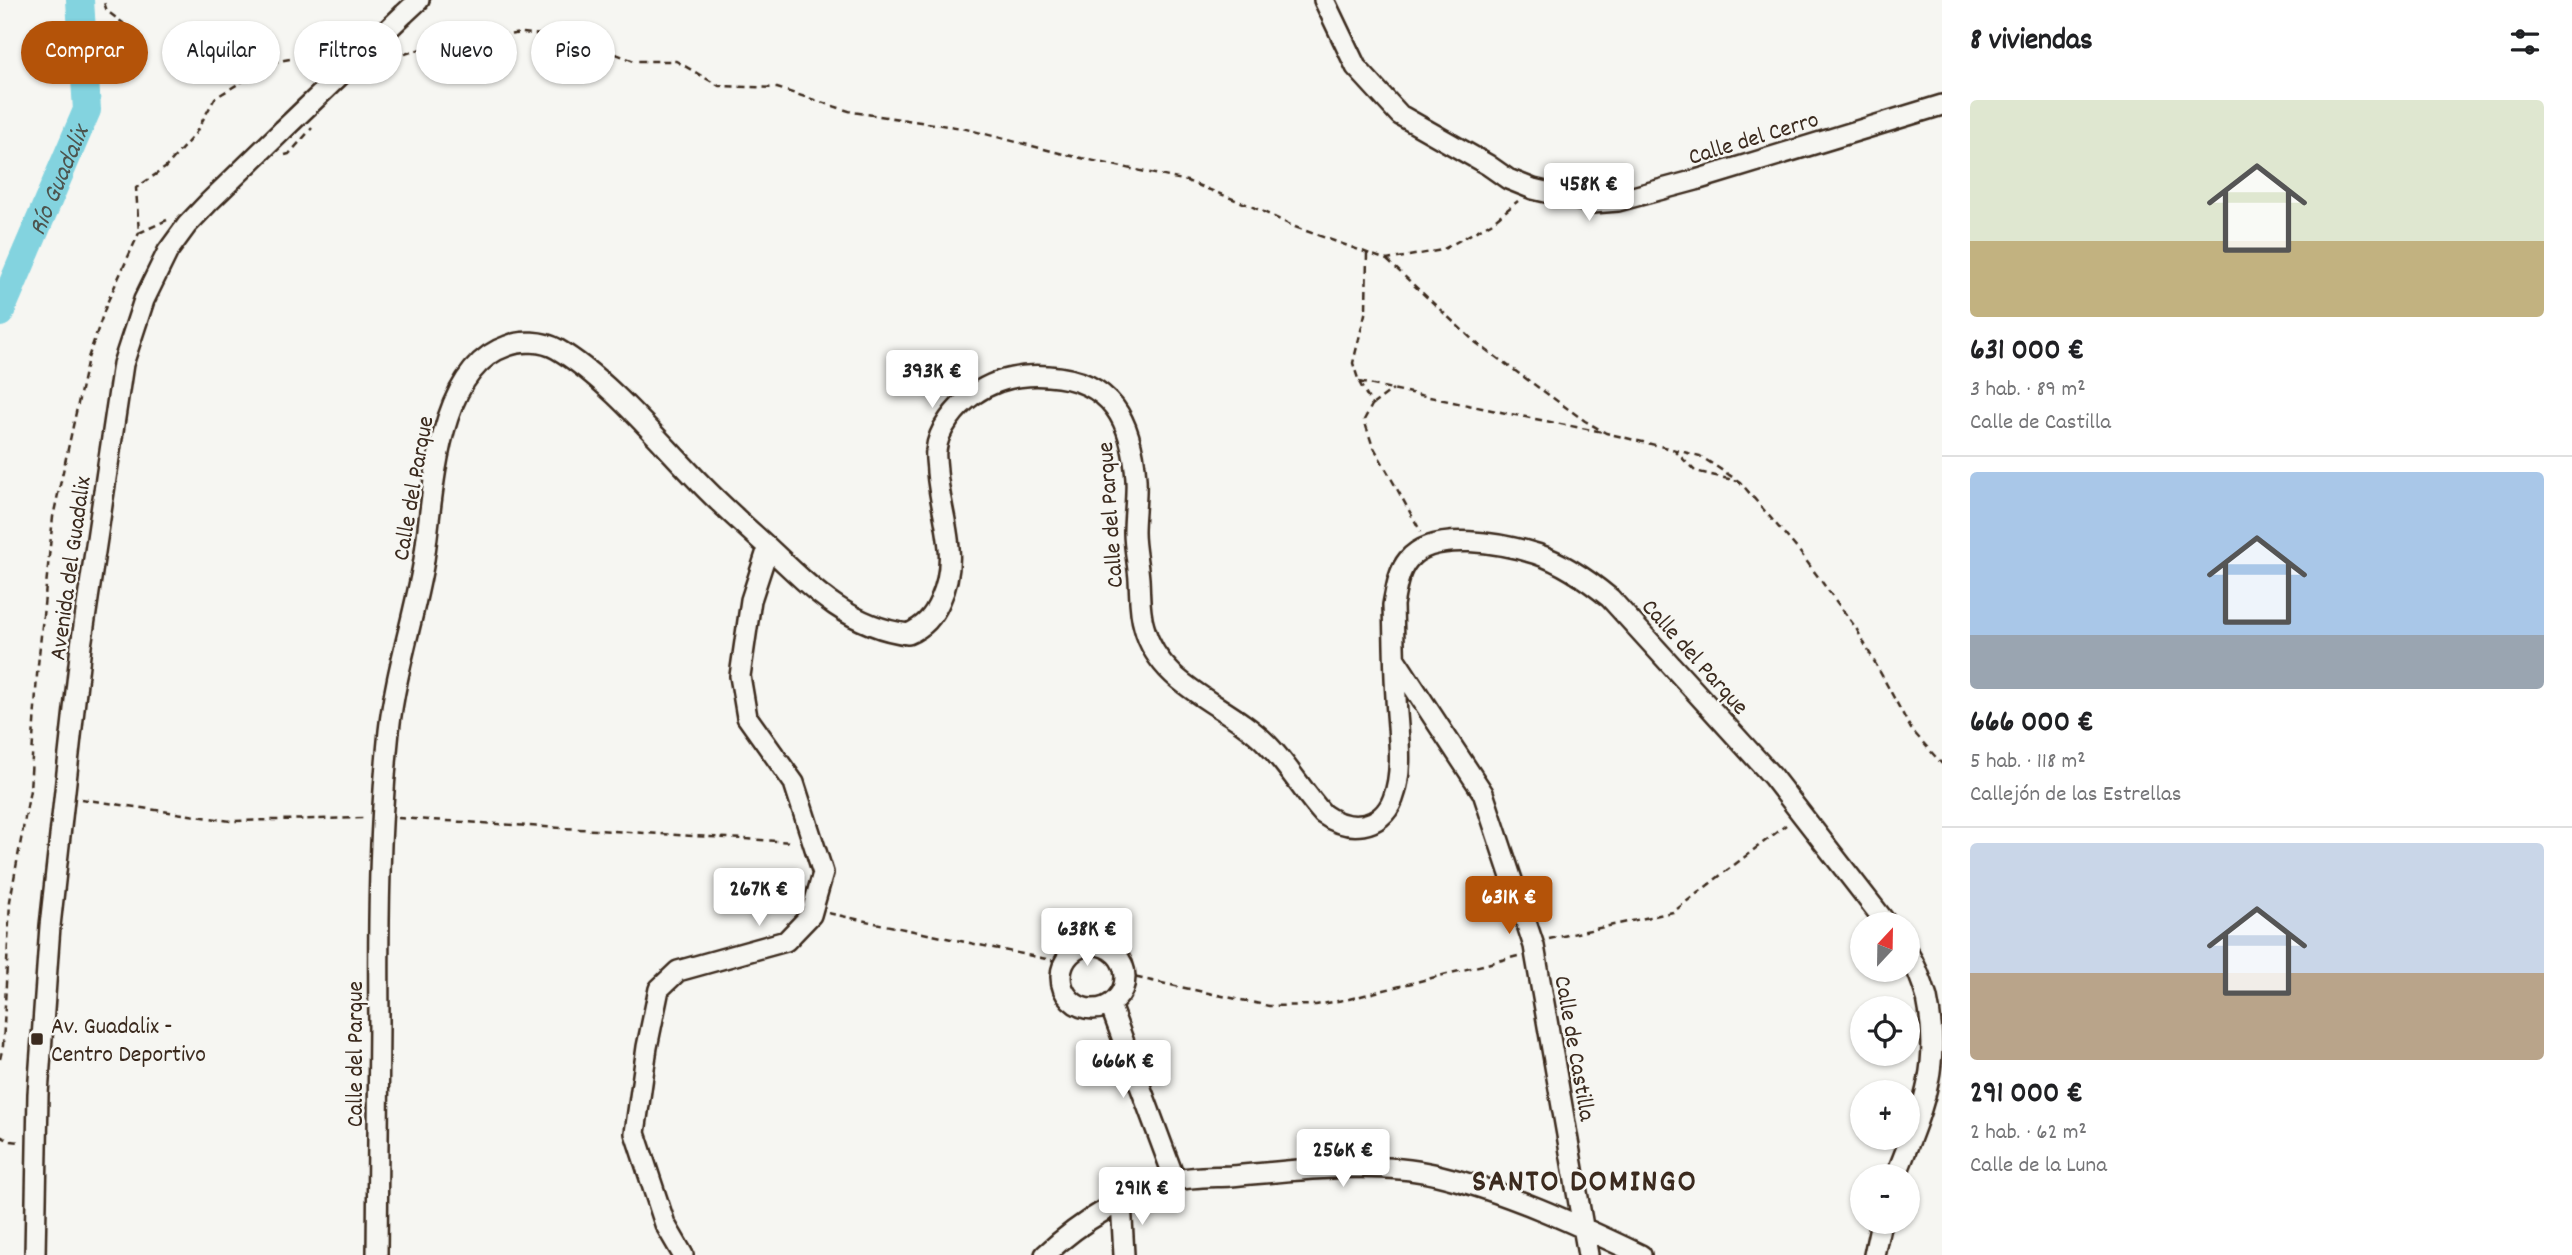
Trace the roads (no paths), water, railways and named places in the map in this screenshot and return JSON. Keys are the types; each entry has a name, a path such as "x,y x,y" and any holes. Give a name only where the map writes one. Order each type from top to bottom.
{"street":[{"name":"Calle del Cerro","path":"1324,0 1356,67 1400,115 1488,164 1508,179 1533,189 1593,203 1618,201 1708,177 1942,105"},
{"name":"Avenida del Guadalix","path":"35,1255 44,998 81,646 123,364 144,300 168,251 187,225 411,7"},
{"name":"Calle del Parque","path":"377,1255 377,921 390,726 423,565 442,436 457,390 486,358 502,347 526,343 550,345 585,369 801,579 854,618 875,628 908,634 927,622 937,608 946,588 951,564 936,450 952,415 971,396 1002,380 1027,375 1069,379 1095,389 1108,398 1119,411 1130,433 1136,480 1134,533 1140,608 1144,629 1157,657 1184,685 1246,726 1267,744 1315,805 1335,822 1361,827 1370,824 1386,812 1394,798 1399,754 1393,605 1396,586 1408,560 1418,550 1451,541 1511,548 1538,555 1587,579 1610,598 1772,776 1878,912"},
{"path":"683,1255 665,1224 635,1132 647,1047 659,989 678,971 786,942 811,915 823,873 794,783 747,717 740,676 751,600 768,548"},
{"name":"Calle de Castilla","path":"1395,658 1483,793 1533,947 1588,1255"},
{"path":"1083,946 1099,946 1113,952 1123,964 1125,975 1121,995 1110,1005 1095,1010 1079,1007 1067,998 1061,983 1062,968 1070,954 1083,946"},
{"path":"1901,1164 1927,1105 1936,1069 1931,1012 1920,978"},
{"path":"1110,1005 1175,1180"},
{"path":"1045,1255 1070,1233 1121,1201 1175,1180 1303,1170 1368,1169 1431,1174 1513,1199 1641,1255"},
{"path":"1121,1201 1124,1255"},
{"path":"1874,1255 1878,1234"}],"waterway":[{"name":"Río Guadalix","path":"0,313 87,110 80,0"}],"place":[{"name":"Av. Guadalix - Centro Deportivo","path":"37,1039"}],"district":[{"name":"SANTO DOMINGO","path":"1585,1179"}]}
